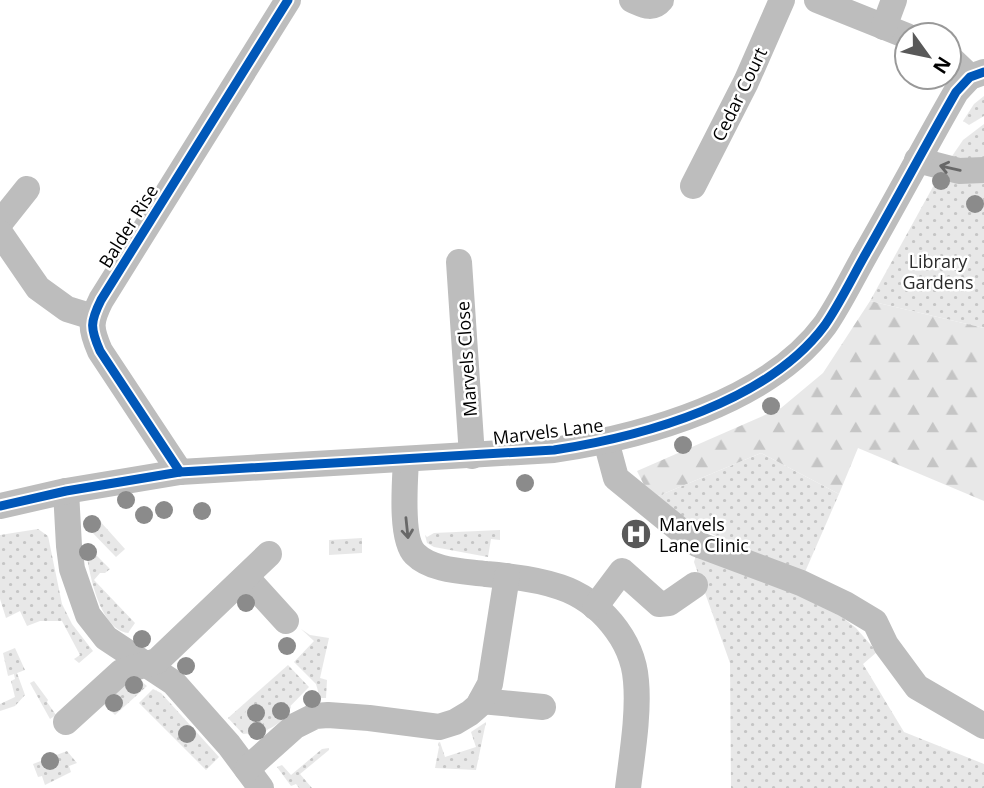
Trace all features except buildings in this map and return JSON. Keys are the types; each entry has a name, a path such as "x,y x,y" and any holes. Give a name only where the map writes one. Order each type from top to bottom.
{"street":[{"name":"Balder Rise","path":"93,317 288,0"},
{"path":"632,0 649,7 661,0"},
{"name":"Cedar Court","path":"693,186 746,82 782,0"},
{"path":"817,0 893,31"},
{"path":"894,0 895,21"},
{"name":"Marvels Lane","path":"0,506 66,491 180,472 554,450 606,441 717,405 755,384 803,349 824,326 956,92 977,75"},
{"path":"917,160 959,171 984,170"},
{"path":"0,223 27,189"},
{"path":"0,233 38,288 68,309 93,317 92,331 100,351 180,472"},
{"name":"Marvels Close","path":"459,262 472,456"},
{"path":"606,441 616,478 696,544 802,583 875,622 886,645 917,687 984,726"},
{"path":"406,460 409,544 414,553 425,562 443,568 507,576 563,587 595,607 613,625 622,639 635,672 636,705 628,788"},
{"path":"66,491 72,569 88,615 106,638 174,682 229,745 254,779 295,726 315,716 369,718 439,727 462,718 481,701 491,684 507,576"},
{"path":"66,723 121,672 157,661 269,554"},
{"path":"595,607 622,571 659,604 669,603 695,585"},
{"path":"246,577 286,621"},
{"path":"481,701 543,707"}],"green space":[{"path":"984,96 984,116 969,125 963,121 974,104"},
{"path":"984,124 984,165 946,165 963,140"},
{"name":"Library Gardens","path":"940,174 984,177 984,328 870,301"},
{"path":"870,301 984,328 984,501 858,448 839,494 761,453 651,499 637,471 781,408 823,373"},
{"path":"761,453 839,494 805,572 742,551 651,499"},
{"path":"98,519 125,549 116,557 84,524 85,521"},
{"path":"38,529 48,536 62,604 72,624 93,651 79,663 74,659 80,655 62,621 40,621 27,626 20,611 6,618 0,599 0,535"},
{"path":"500,530 500,540 491,539 488,557 434,547 427,543 425,535 427,537 434,533"},
{"path":"362,538 362,553 329,555 329,540"},
{"path":"85,544 110,569 100,573 94,580 135,623 128,633 109,621 102,609 92,581"},
{"path":"697,552 830,608 856,628 877,652 863,664 904,732 984,764 984,788 731,788 730,663 694,562"},
{"path":"301,629 310,635 329,638 320,678 327,680 326,698 320,698 316,684 294,662 314,641"},
{"path":"15,648 25,670 17,673 25,695 15,706 0,711 0,704 15,697 11,681 15,679 14,674 8,676 3,653"},
{"path":"288,665 309,687 265,732 243,734 228,718"},
{"path":"135,676 147,686 115,715 103,703"},
{"path":"34,681 56,715 50,719 30,683"},
{"path":"153,689 161,693 219,757 206,770 139,703"},
{"path":"289,704 291,707 284,718 268,729 249,735 242,726 242,716 247,709 257,708 263,714 261,721 265,727 280,709"},
{"path":"486,722 476,770 435,768 438,743 440,742 445,757 476,747 471,732"},
{"path":"329,748 300,774 312,788 299,788 296,784 291,786 277,767 282,765 291,775 322,749"},
{"path":"67,751 77,763 69,766 71,772 45,785 42,776 38,777 33,764"}],"cycle path":[{"path":"180,472 100,351 94,336 93,320 101,300 288,0"},
{"path":"0,506 66,491 180,472 554,450 665,425 702,411 738,395 771,375 801,352 825,325 956,92 970,77 984,72"}],"place":[{"name":"Marvels Lane Clinic","path":"636,534"}]}
